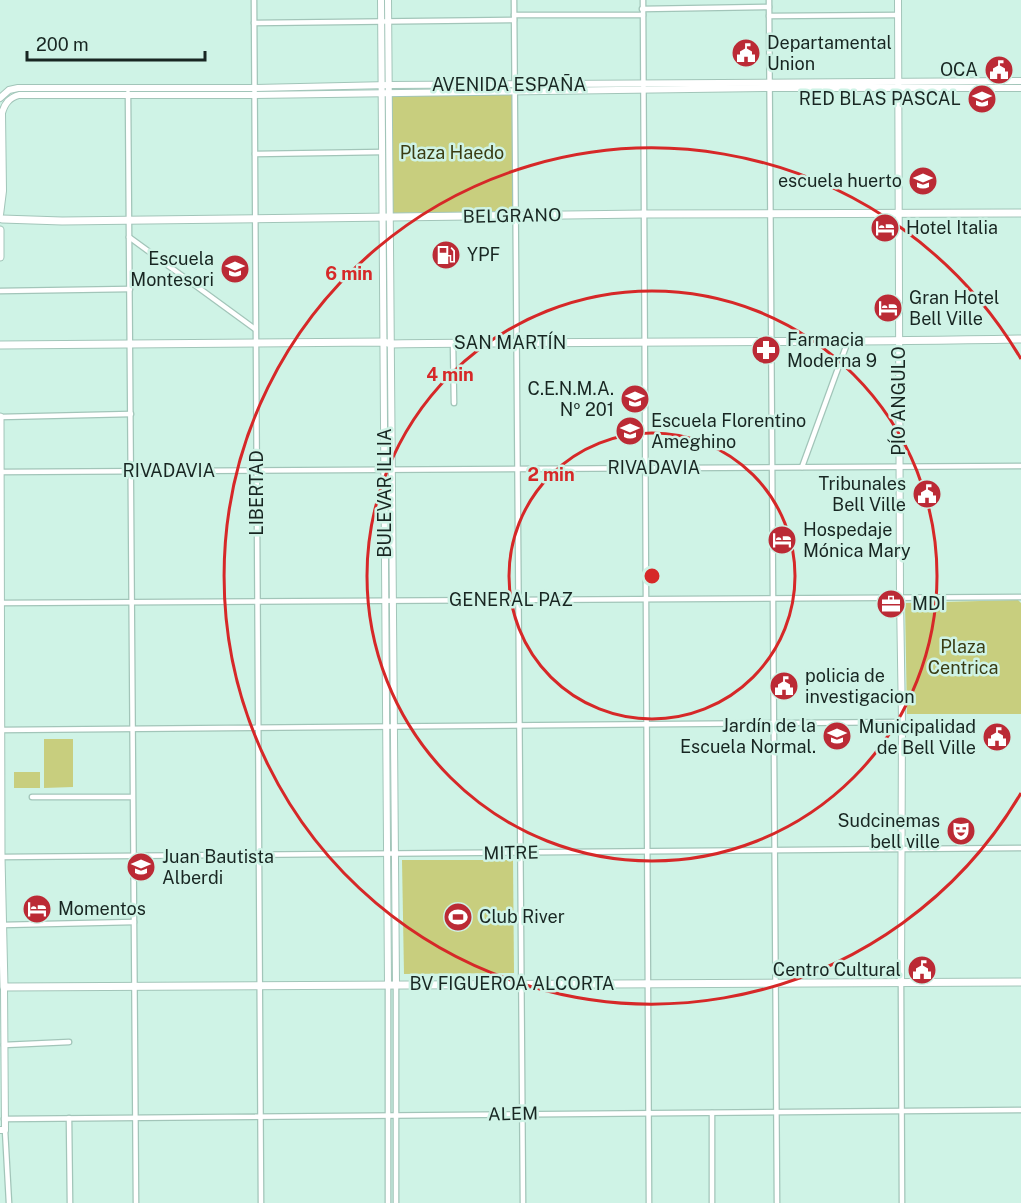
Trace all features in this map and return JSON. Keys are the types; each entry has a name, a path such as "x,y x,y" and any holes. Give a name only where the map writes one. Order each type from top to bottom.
{"main road":[{"name":"BELGRANO","path":"1,216 62,221 644,214 1021,213"},
{"path":"0,257 0,230 3,225 1,216"},
{"name":"SAN MARTÍN","path":"0,345 772,340 899,342 1021,339"},
{"path":"0,417 0,730 4,987"},
{"name":"BV FIGUEROA ALCORTA","path":"4,987 1021,982"}],"street":[{"name":"LIBERTAD","path":"254,0 261,1203"},
{"name":"BULEVAR ILLIA","path":"381,0 385,22"},
{"name":"BULEVAR ILLIA","path":"388,0 385,22 390,727 395,854 392,984"},
{"path":"514,0 523,1203"},
{"path":"643,0 649,1203"},
{"path":"769,0 777,1203"},
{"name":"PÍO ANGULO","path":"898,0 901,983"},
{"path":"642,9 769,7"},
{"path":"254,23 643,15"},
{"path":"769,15 898,15"},
{"name":"AVENIDA ESPAÑA","path":"0,98 9,90 18,88 255,92 386,88 898,85 1021,82 1021,88 898,85"},
{"name":"BULEVAR ILLIA","path":"386,88 382,152 386,217"},
{"path":"128,91 136,1203"},
{"name":"AVENIDA ESPAÑA","path":"1,216 4,105 19,95 128,91"},
{"path":"255,154 382,152"},
{"path":"129,237 256,329"},
{"path":"0,291 130,289"},
{"path":"802,467 848,340"},
{"path":"453,343 454,403"},
{"path":"0,417 130,414"},
{"name":"RIVADAVIA","path":"0,472 1021,466"},
{"name":"GENERAL PAZ","path":"0,603 1021,597"},
{"path":"0,730 902,722"},
{"name":"BULEVAR ILLIA","path":"390,727 387,854 392,984"},
{"path":"32,797 132,797"},
{"name":"MITRE","path":"1,857 1021,848"},
{"path":"2,925 134,922"},
{"path":"901,983 902,1203"},
{"path":"388,1203 392,984"},
{"path":"392,984 396,1203"},
{"path":"4,987 4,1119 2,1130 9,1203"},
{"path":"4,1045 69,1042"},
{"name":"ALEM","path":"4,1119 1021,1110"},
{"path":"712,1113 712,1203"},
{"path":"69,1118 70,1203"}],"green space":[{"name":"Plaza Haedo","path":"513,93 514,211 392,213 391,95"},
{"name":"Plaza Centrica","path":"1018,600 1021,603 1021,714 907,714 905,603"},
{"path":"44,739 73,739 73,787 44,788"},
{"path":"14,772 40,772 40,788 14,788"},
{"name":"Club River","path":"402,860 513,860 514,973 404,974"}],"place":[{"name":"Departamental Union","path":"746,53"},
{"name":"OCA","path":"999,70"},
{"name":"RED BLAS PASCAL","path":"982,99"},
{"name":"escuela huerto","path":"923,181"},
{"name":"Hotel Italia","path":"885,228"},
{"name":"YPF","path":"446,255"},
{"name":"Escuela Montesori","path":"235,269"},
{"name":"Gran Hotel Bell Ville","path":"888,308"},
{"name":"Farmacia Moderna 9","path":"766,350"},
{"name":"C.E.N.M.A. Nº 201","path":"635,399"},
{"name":"Escuela Florentino Ameghino","path":"630,431"},
{"name":"Tribunales Bell Ville","path":"927,494"},
{"name":"Hospedaje Mónica Mary","path":"782,540"},
{"name":"MDI","path":"891,604"},
{"name":"policia de investigacion","path":"784,686"},
{"name":"Jardín de la Escuela Normal.","path":"837,736"},
{"name":"Municipalidad de Bell Ville","path":"997,737"},
{"name":"Sudcinemas bell ville","path":"961,831"},
{"name":"Juan Bautista Alberdi","path":"141,867"},
{"name":"Momentos","path":"37,909"},
{"name":"Club River","path":"458,917"},
{"name":"Centro Cultural","path":"922,970"}]}
